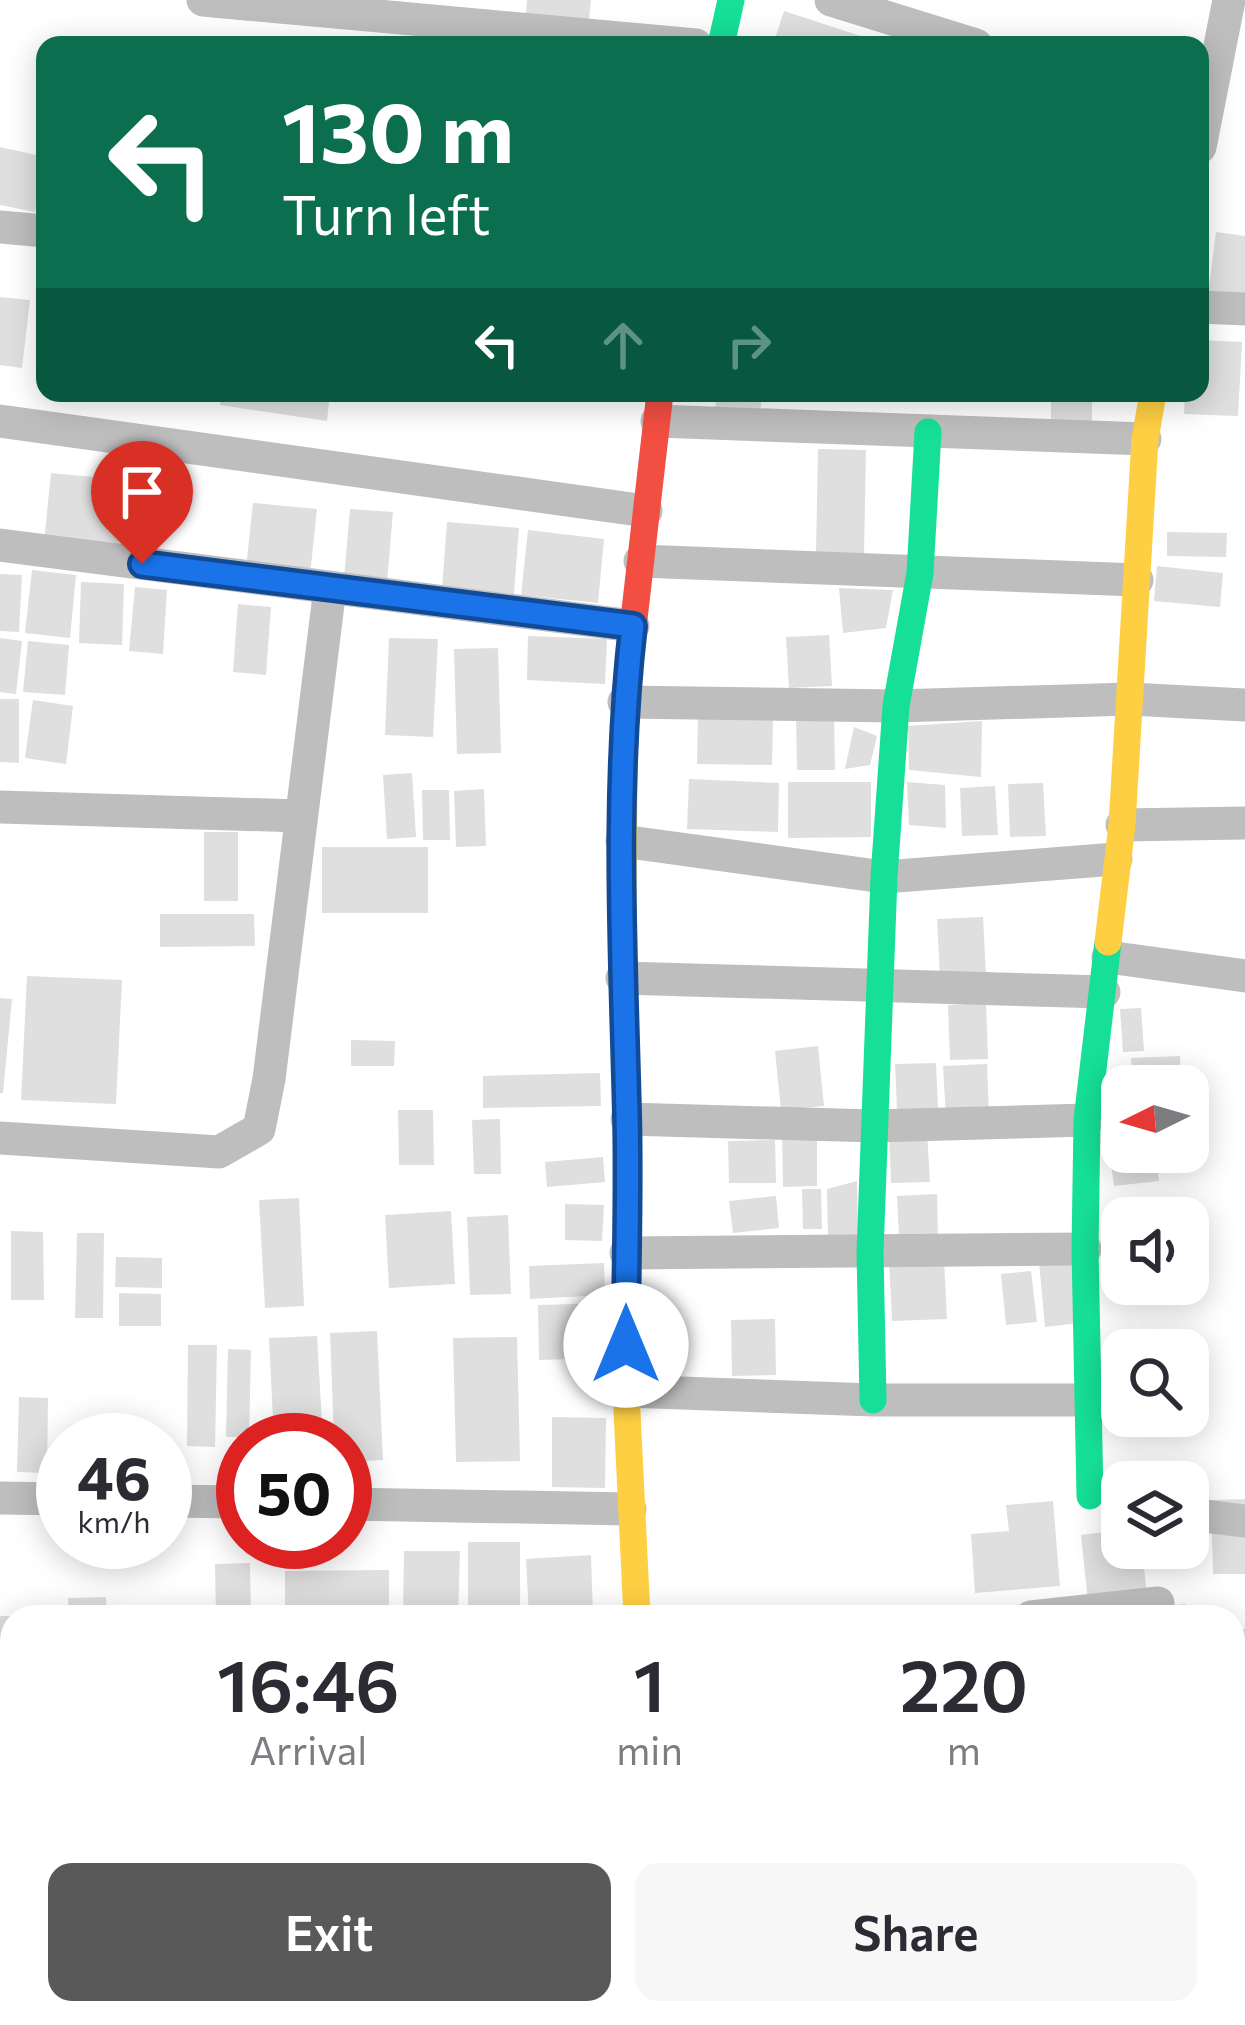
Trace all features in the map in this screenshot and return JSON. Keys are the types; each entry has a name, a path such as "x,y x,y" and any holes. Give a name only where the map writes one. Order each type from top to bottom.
{"street":[{"path":"203,0 597,36"},
{"path":"724,36 731,0"},
{"path":"831,0 947,36"},
{"path":"1209,82 1229,0"},
{"path":"0,227 36,230"},
{"path":"1209,307 1245,309"},
{"path":"1090,1496 1084,1249 1087,1120 1122,825 1145,439 1151,402"},
{"path":"637,1605 626,1390 624,702 658,407 928,432 1145,439"},
{"path":"0,422 646,511"},
{"path":"873,1400 870,1252 884,877 896,706 920,573 928,432"},
{"path":"0,545 633,626"},
{"path":"640,561 1137,580"},
{"path":"0,1138 219,1152 259,1129 330,588"},
{"path":"624,702 896,706 1130,699 1245,705"},
{"path":"0,807 301,816"},
{"path":"1122,825 1245,823"},
{"path":"622,841 884,877 1116,859"},
{"path":"1108,957 1245,976"},
{"path":"622,978 1104,992"},
{"path":"627,1119 874,1126 1087,1120"},
{"path":"626,1253 1084,1249"},
{"path":"626,1390 873,1400 1088,1400"},
{"path":"0,1498 36,1499"},
{"path":"372,1504 630,1509"},
{"path":"1209,1517 1245,1521"},
{"path":"1140,1605 1158,1603"}],"building":[{"path":"527,0 591,0 589,19 526,14"},
{"path":"784,11 861,36 776,36"},
{"path":"0,147 36,155 35,212 0,205"},
{"path":"1216,232 1245,236 1245,300 1209,295"},
{"path":"0,297 30,300 22,368 0,365"},
{"path":"1209,340 1242,342 1238,416 1184,414 1185,402 1209,402"},
{"path":"220,402 329,402 327,421"},
{"path":"716,402 761,402 760,414 715,410"},
{"path":"1051,402 1092,402 1092,427 1051,426"},
{"path":"818,449 866,450 864,555 816,554"},
{"path":"51,473 147,482 140,552 44,542"},
{"path":"253,503 317,509 310,575 246,568"},
{"path":"350,509 393,512 387,582 344,578"},
{"path":"447,522 519,528 514,594 442,588"},
{"path":"528,530 604,539 598,603 521,595"},
{"path":"1167,532 1227,533 1226,557 1167,556"},
{"path":"1157,566 1223,573 1220,607 1154,601"},
{"path":"32,570 76,575 70,638 25,633"},
{"path":"0,574 22,575 19,632 0,631"},
{"path":"81,582 124,584 122,645 79,643"},
{"path":"135,587 167,590 163,654 129,651"},
{"path":"839,588 893,590 886,628 843,633"},
{"path":"238,604 271,607 266,675 233,672"},
{"path":"829,635 832,686 789,688 786,637"},
{"path":"528,636 607,639 605,684 527,680"},
{"path":"0,638 22,641 16,694 0,692"},
{"path":"389,638 438,639 433,737 385,735"},
{"path":"28,641 69,645 65,695 23,692"},
{"path":"498,648 501,753 457,754 454,649"},
{"path":"0,699 19,699 19,763 0,762"},
{"path":"33,700 73,706 66,764 25,758"},
{"path":"796,714 834,714 835,770 797,770"},
{"path":"698,716 773,718 772,765 697,764"},
{"path":"982,721 981,777 909,770 908,726"},
{"path":"854,727 877,736 870,765 845,769"},
{"path":"412,773 416,837 387,839 383,775"},
{"path":"689,779 779,783 778,832 687,829"},
{"path":"788,782 871,782 871,837 788,838"},
{"path":"907,782 945,785 946,828 909,825"},
{"path":"1043,783 1046,836 1010,837 1008,784"},
{"path":"995,786 998,835 962,836 960,788"},
{"path":"484,789 486,846 456,847 454,791"},
{"path":"422,790 449,790 450,840 423,840"},
{"path":"204,832 238,832 238,901 204,901"},
{"path":"322,847 428,847 428,913 322,913"},
{"path":"160,914 254,914 255,946 160,947"},
{"path":"983,917 986,974 940,977 937,919"},
{"path":"27,976 122,980 116,1104 21,1100"},
{"path":"0,998 12,999 3,1093 0,1093"},
{"path":"986,1003 988,1059 950,1060 948,1005"},
{"path":"1141,1008 1144,1051 1123,1052 1120,1009"},
{"path":"351,1040 395,1041 394,1066 351,1066"},
{"path":"818,1046 824,1106 781,1110 775,1051"},
{"path":"1180,1056 1180,1065 1131,1065 1131,1058"},
{"path":"936,1063 938,1109 897,1111 895,1064"},
{"path":"987,1064 989,1117 946,1118 943,1066"},
{"path":"600,1073 601,1106 483,1108 483,1076"},
{"path":"398,1110 433,1110 434,1165 399,1165"},
{"path":"500,1119 501,1174 474,1174 472,1120"},
{"path":"817,1129 817,1186 783,1187 782,1130"},
{"path":"927,1131 930,1182 891,1183 889,1133"},
{"path":"775,1140 776,1183 729,1183 728,1141"},
{"path":"603,1157 605,1182 547,1187 545,1162"},
{"path":"1112,1173 1158,1173 1159,1181 1114,1186"},
{"path":"857,1181 858,1234 828,1241 827,1189"},
{"path":"802,1189 821,1189 822,1229 803,1229"},
{"path":"937,1194 938,1237 899,1238 897,1196"},
{"path":"776,1196 779,1228 733,1233 729,1201"},
{"path":"299,1198 304,1306 265,1308 259,1200"},
{"path":"565,1204 604,1205 602,1241 565,1240"},
{"path":"451,1211 455,1284 389,1288 385,1215"},
{"path":"508,1215 511,1294 470,1295 467,1217"},
{"path":"11,1231 43,1232 44,1300 11,1300"},
{"path":"77,1233 104,1233 103,1318 75,1318"},
{"path":"116,1257 162,1258 162,1288 115,1287"},
{"path":"1072,1258 1079,1323 1045,1327 1039,1262"},
{"path":"944,1260 947,1319 892,1321 889,1262"},
{"path":"604,1263 605,1295 530,1299 529,1266"},
{"path":"1031,1271 1037,1322 1006,1325 1001,1274"},
{"path":"119,1293 161,1294 161,1326 119,1326"},
{"path":"608,1303 609,1358 539,1360 538,1305"},
{"path":"775,1319 776,1375 732,1376 731,1320"},
{"path":"377,1331 383,1460 372,1461 372,1413 333,1413 330,1333"},
{"path":"317,1336 321,1413 273,1413 269,1338"},
{"path":"517,1337 520,1461 456,1462 453,1338"},
{"path":"188,1345 217,1345 215,1447 192,1446 192,1413 187,1413"},
{"path":"228,1349 251,1350 250,1413 227,1413"},
{"path":"1096,1360 1101,1360 1101,1410"},
{"path":"19,1397 48,1398 48,1413 36,1413 36,1473 17,1472"},
{"path":"552,1417 606,1418 605,1488 552,1487"},
{"path":"1245,1499 1245,1574 1213,1574 1211,1500"},
{"path":"1053,1501 1060,1586 975,1593 971,1534 1009,1531 1006,1505"},
{"path":"1101,1533 1101,1569 1144,1569 1147,1596 1088,1602 1081,1535"},
{"path":"468,1542 520,1542 520,1605 468,1605"},
{"path":"404,1551 460,1551 458,1605 403,1605"},
{"path":"591,1555 593,1605 528,1605 526,1559"},
{"path":"215,1564 216,1569 250,1569 251,1605 216,1605"},
{"path":"389,1570 389,1605 285,1605 285,1571"},
{"path":"106,1597 106,1605 68,1605 68,1598"}],"traffic: fast":[{"path":"723,36 731,0"},
{"path":"873,1400 870,1252 884,877 896,706 920,573 928,432"},
{"path":"1090,1496 1087,1120 1108,942"}],"traffic: slow":[{"path":"1108,942 1122,825 1145,439 1151,402"},
{"path":"625,697 626,1391 636,1605"}],"traffic: jam":[{"path":"625,697 659,402"}],"route":[{"path":"142,564 633,626 624,702 622,841 626,1345"}]}
